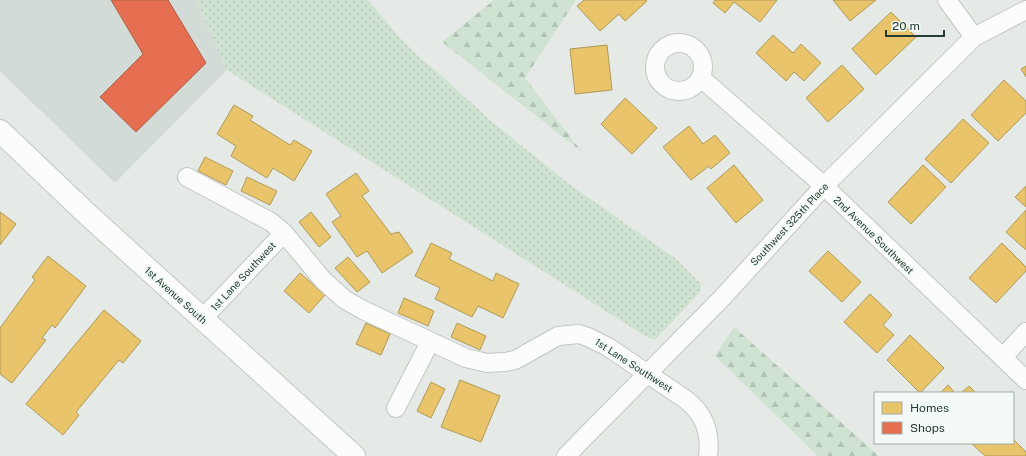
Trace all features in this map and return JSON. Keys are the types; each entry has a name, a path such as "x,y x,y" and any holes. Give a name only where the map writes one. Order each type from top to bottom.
{"main road":[{"name":"1st Avenue South","path":"0,131 86,213 354,456"}],"street":[{"path":"947,0 974,37"},
{"name":"Southwest 325th Place","path":"566,456 722,298 824,186 974,37 1026,10"},
{"name":"2nd Avenue Southwest","path":"701,78 824,186 1026,380"},
{"name":"1st Lane Southwest","path":"187,177 271,222 284,232 315,272 340,297 363,310 466,358 494,364 515,360 558,336 579,334 598,341 686,399 699,412 708,432 708,456"},
{"name":"1st Lane Southwest","path":"202,319 284,232"},
{"path":"1003,357 1026,332"},
{"path":"396,408 430,342"}],"shaded area":[{"path":"0,0 196,0 227,70 115,183 0,71"}],"green space":[{"path":"196,0 368,0 400,38 421,59 491,121 569,184 676,259 701,284 701,291 655,340 645,336 227,70"},
{"path":"494,0 576,0 525,78 582,152 442,42"},
{"path":"734,327 879,456 818,456 715,356"}],"building: Homes":[{"path":"584,0 647,1 625,21 619,14 600,31 577,6"},
{"path":"715,0 777,0 760,22 734,2 725,13 713,3"},
{"path":"833,0 876,0 850,21"},
{"path":"891,12 916,37 876,75 852,49"},
{"path":"773,35 793,53 801,44 821,63 804,81 794,72 786,81 756,53"},
{"path":"607,45 612,90 575,94 570,49"},
{"path":"842,65 864,89 828,122 806,98"},
{"path":"1026,66 1026,77 1021,69"},
{"path":"1004,80 1026,101 1026,113 998,141 971,115"},
{"path":"625,98 657,128 632,154 601,124"},
{"path":"234,105 253,116 250,120 290,145 294,140 312,151 294,181 273,168 267,178 231,156 236,146 217,134"},
{"path":"963,119 989,143 951,183 925,159"},
{"path":"689,126 703,144 715,135 730,153 711,169 709,166 691,180 663,147"},
{"path":"205,157 233,171 226,185 198,171"},
{"path":"734,165 763,200 736,223 707,188"},
{"path":"923,165 946,187 911,224 888,202"},
{"path":"356,173 369,191 362,196 391,234 399,232 413,252 382,273 367,251 357,257 332,222 341,216 326,194"},
{"path":"247,177 277,191 270,205 241,191"},
{"path":"1026,186 1026,207 1015,197"},
{"path":"1026,210 1026,250 1006,232"},
{"path":"0,212 16,224 0,245"},
{"path":"311,212 331,237 319,247 299,222"},
{"path":"431,243 452,253 449,259 493,281 496,273 519,284 503,318 478,306 472,317 435,299 440,288 415,276"},
{"path":"1002,243 1026,267 1026,271 996,303 969,278"},
{"path":"828,251 861,282 842,302 809,271"},
{"path":"48,256 86,286 55,328 52,325 42,338 46,340 12,383 0,374 0,328 35,280 32,277"},
{"path":"348,257 370,282 357,292 335,268"},
{"path":"300,273 325,295 309,313 284,291"},
{"path":"870,294 892,315 883,325 894,335 877,353 844,322"},
{"path":"404,298 434,311 428,326 398,313"},
{"path":"104,310 141,341 123,363 119,360 76,412 79,415 63,435 26,404"},
{"path":"366,323 390,334 381,355 356,344"},
{"path":"457,323 486,336 480,350 451,337"},
{"path":"910,335 944,368 921,392 919,392 887,360"},
{"path":"460,380 500,396 481,442 441,427"},
{"path":"431,382 445,389 431,418 417,411"},
{"path":"948,385 954,392 941,392"},
{"path":"969,386 975,392 962,392"},
{"path":"1014,440 1026,452 1026,456 985,456 972,444 1014,444"}],"building: Shops":[{"path":"111,0 168,0 206,63 136,132 100,97 143,54"}]}
